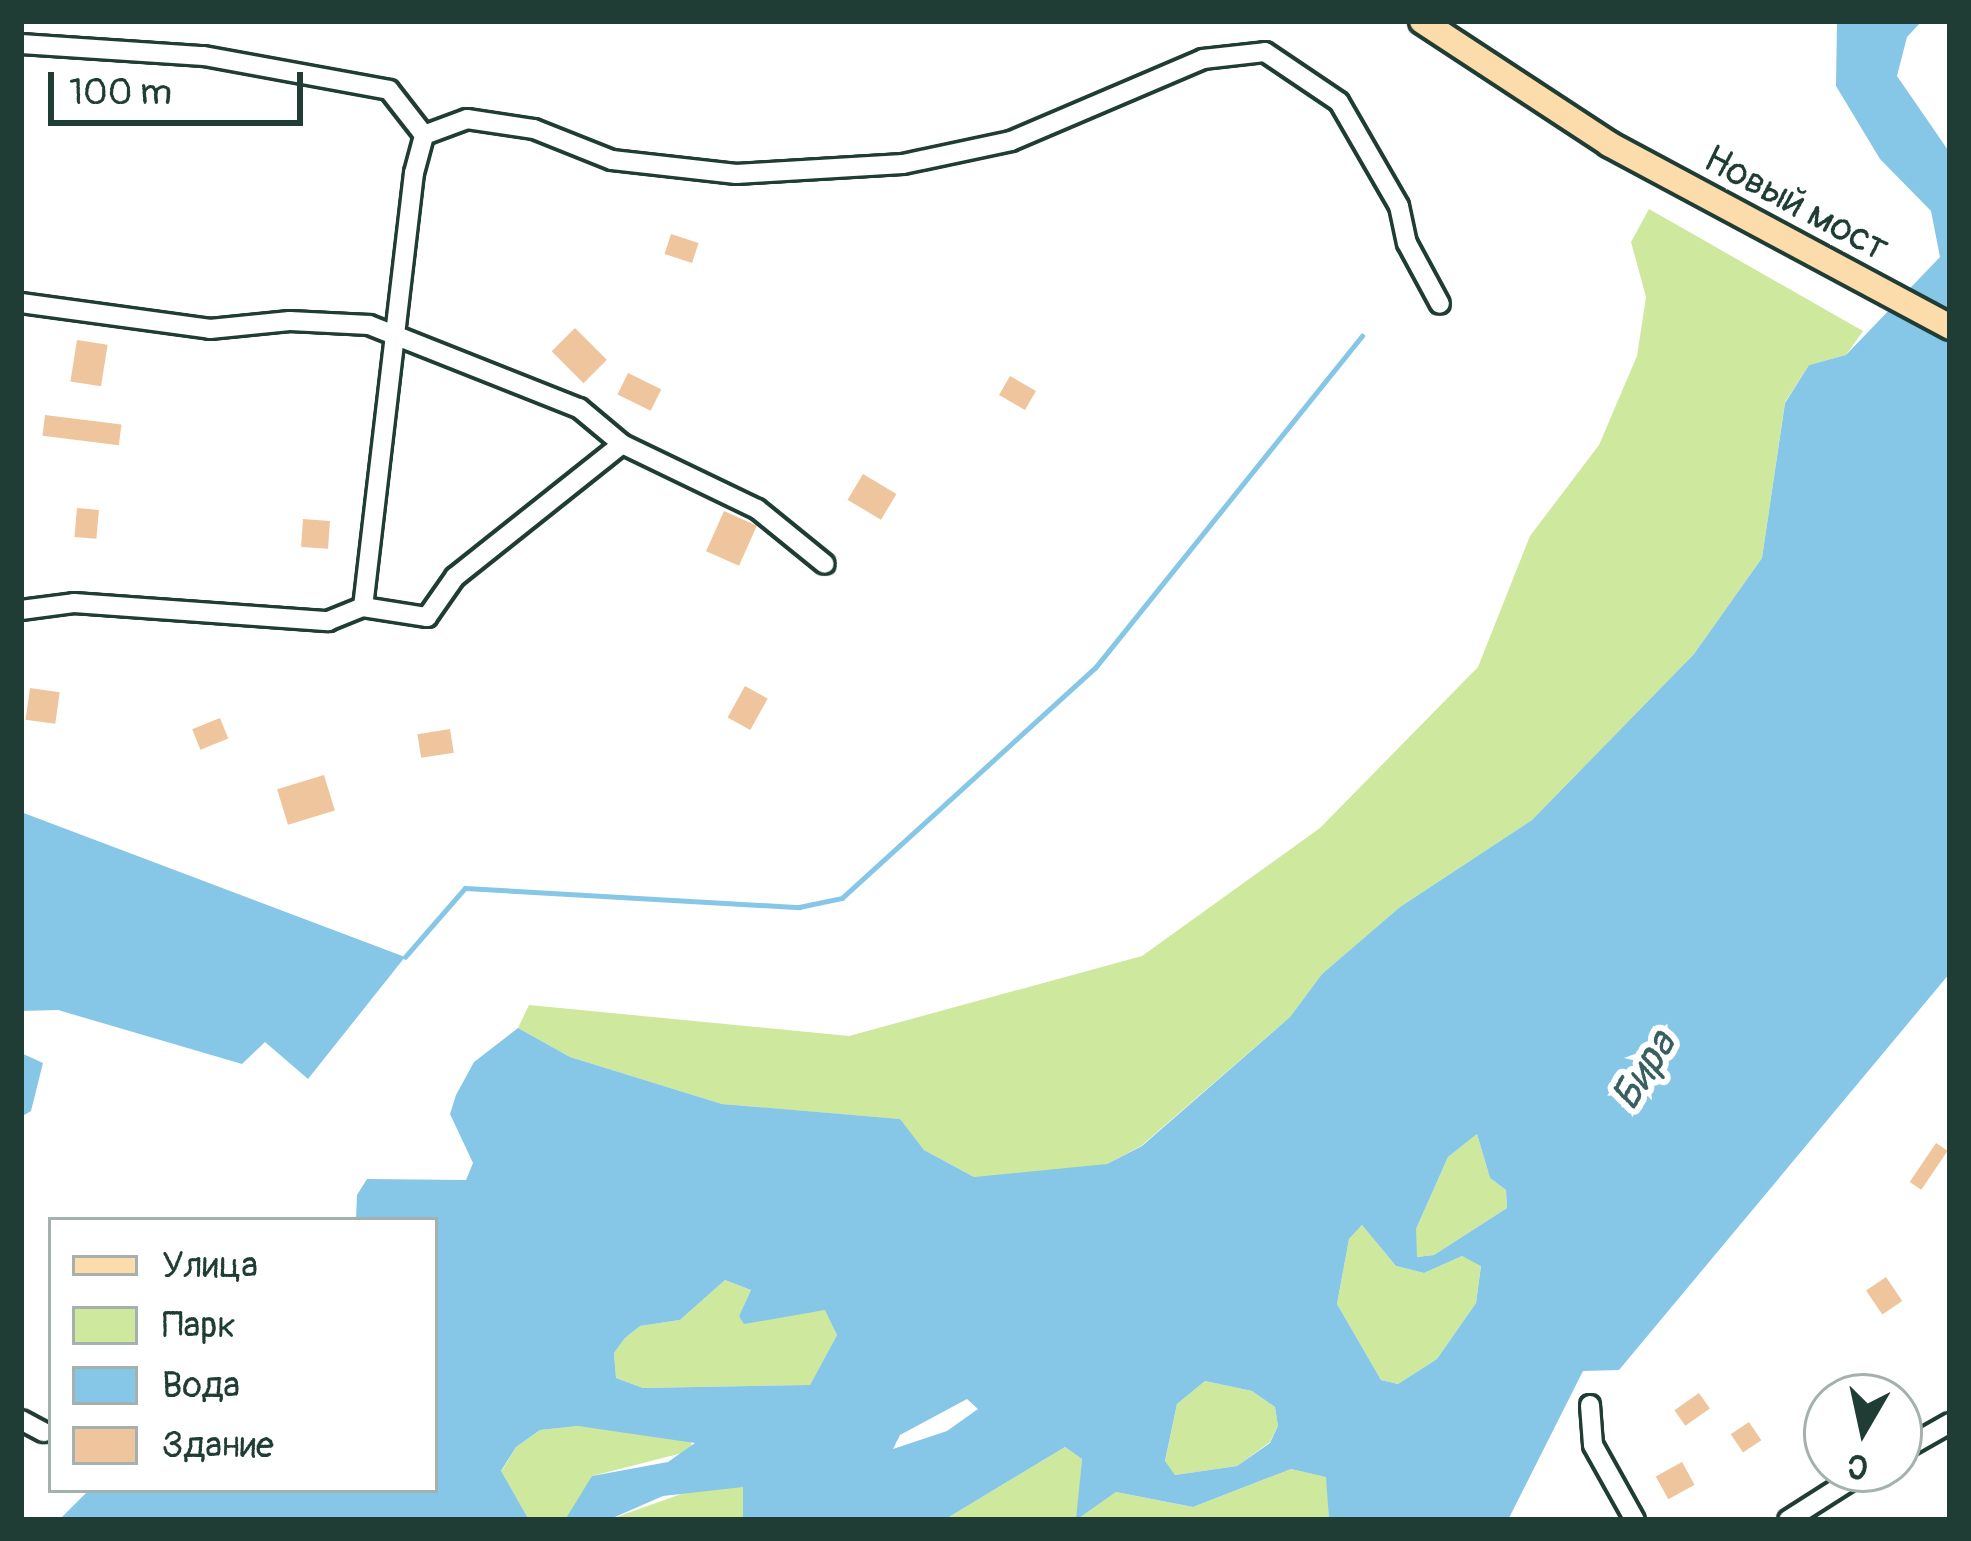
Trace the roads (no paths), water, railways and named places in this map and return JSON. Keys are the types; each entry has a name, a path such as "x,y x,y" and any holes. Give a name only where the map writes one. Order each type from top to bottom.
{"main road":[{"name":"Новый мост","path":"1422,21 1609,145 1950,327"}],"street":[{"path":"21,44 204,56 389,89 424,135 363,607"},
{"path":"424,135 467,119 499,122 612,160 736,174 903,164 1010,141 1203,59 1265,52 1339,102 1399,206 1407,243 1441,304"},
{"path":"21,303 210,329 290,321 369,325 395,340 526,382 579,408 622,444 757,509 825,564"},
{"path":"21,610 74,603 328,621 363,607 427,617 455,577 622,444"},
{"path":"1590,1405 1593,1445 1635,1520"},
{"path":"21,1420 44,1432"},
{"path":"1923,1438 1950,1423"},
{"path":"1788,1520 1830,1493"}],"water":[{"name":"Бира","path":"1837,21 1922,21 1907,37 1897,76 1950,153 1950,973 1619,1370 1583,1371 1508,1520 1329,1520 1326,1477 1291,1469 1193,1507 1116,1492 1076,1520 1082,1459 1065,1447 944,1520 743,1520 743,1487 663,1496 608,1520 565,1520 592,1476 668,1462 695,1443 578,1426 540,1430 516,1447 501,1471 529,1520 59,1520 86,1493 438,1493 438,1217 356,1217 357,1195 367,1179 466,1180 473,1163 450,1114 456,1095 474,1062 518,1028 570,1057 722,1104 900,1119 924,1150 974,1177 1107,1164 1142,1146 1290,1017 1322,974 1400,907 1532,820 1694,654 1762,558 1785,403 1809,365 1846,355 1940,257 1931,211 1880,159 1836,86","holes":["1477,1134 1490,1178 1506,1190 1507,1208 1434,1255 1417,1257 1416,1229 1448,1157","1362,1225 1396,1266 1424,1273 1462,1256 1481,1266 1476,1303 1437,1359 1398,1384 1381,1380 1337,1304 1349,1239","725,1280 751,1290 739,1316 744,1324 825,1310 837,1335 810,1385 643,1388 616,1378 614,1353 625,1338 640,1326 680,1320","1205,1381 1252,1391 1275,1407 1278,1426 1270,1443 1237,1466 1175,1475 1165,1461 1177,1404","967,1399 978,1409 947,1431 893,1449 900,1435"]},
{"path":"21,812 405,957 308,1079 265,1042 242,1064 58,1010 21,1011"},
{"path":"21,1053 43,1063 31,1111 21,1117"}],"waterway":[{"path":"405,957 465,888 799,907 842,898 1095,668 1362,336"}]}
